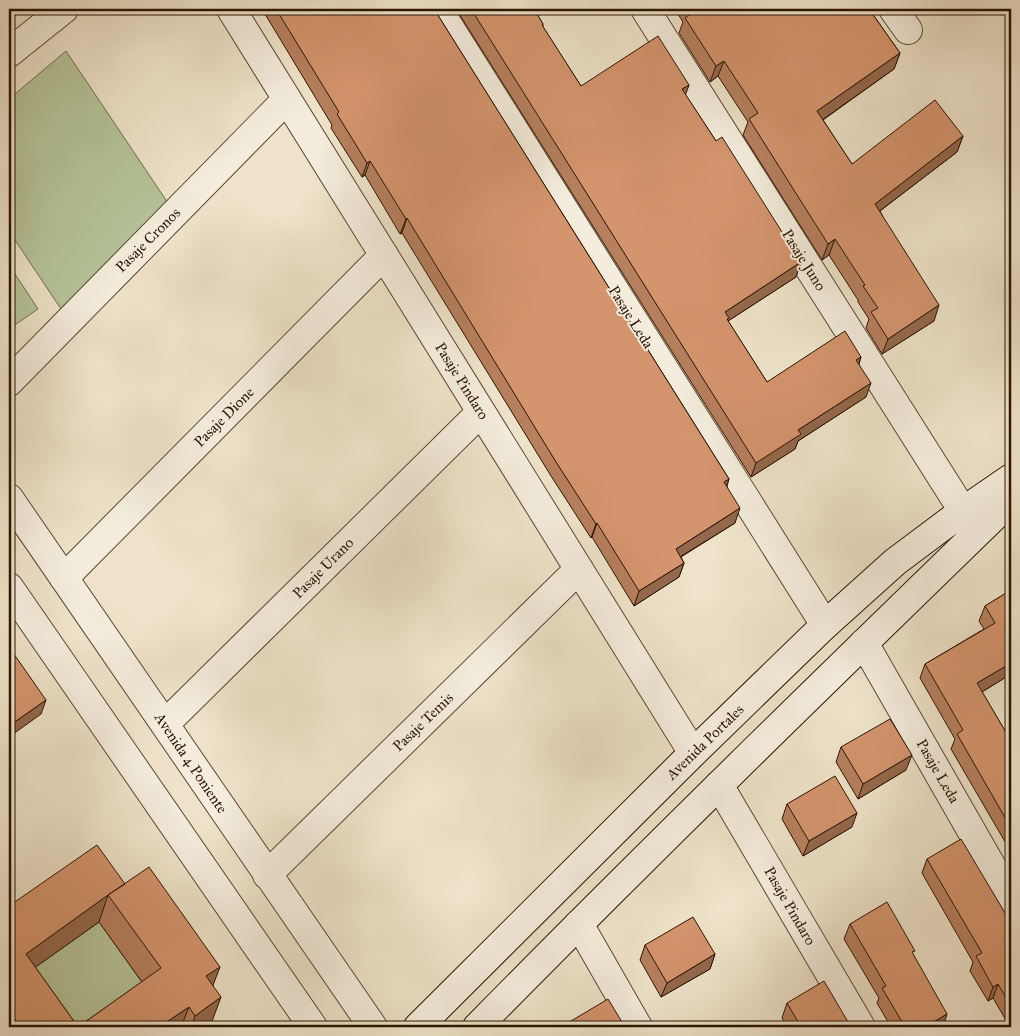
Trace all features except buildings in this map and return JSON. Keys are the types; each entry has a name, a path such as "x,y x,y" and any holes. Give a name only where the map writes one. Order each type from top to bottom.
{"street":[{"path":"9,52 64,9"},
{"name":"Pasaje Pindaro","path":"231,9 693,753"},
{"name":"Pasaje Leda","path":"438,9 825,625"},
{"name":"Pasaje Juno","path":"645,9 964,511"},
{"name":"Pasaje Cronos","path":"9,382 287,99"},
{"name":"Pasaje Dione","path":"64,578 384,255"},
{"name":"Pasaje Urano","path":"165,724 481,412"},
{"name":"Avenida Portales","path":"418,1027 693,753 825,625 896,562 1011,478"},
{"name":"Avenida 4 Poniente","path":"9,498 373,1027"},
{"path":"478,1027 579,924 864,643 1009,509"},
{"name":"Pasaje Temis","path":"268,875 579,570"},
{"path":"9,587 313,1027"},
{"name":"Pasaje Leda","path":"864,643 1011,900"},
{"name":"Pasaje Pindaro","path":"719,785 861,1027"},
{"path":"579,924 638,1027"}],"green space":[{"path":"66,51 170,206 65,315 9,231 9,99"},
{"path":"9,265 38,309 9,329"},
{"path":"99,922 151,995 106,1027 49,1027 16,981"}]}
